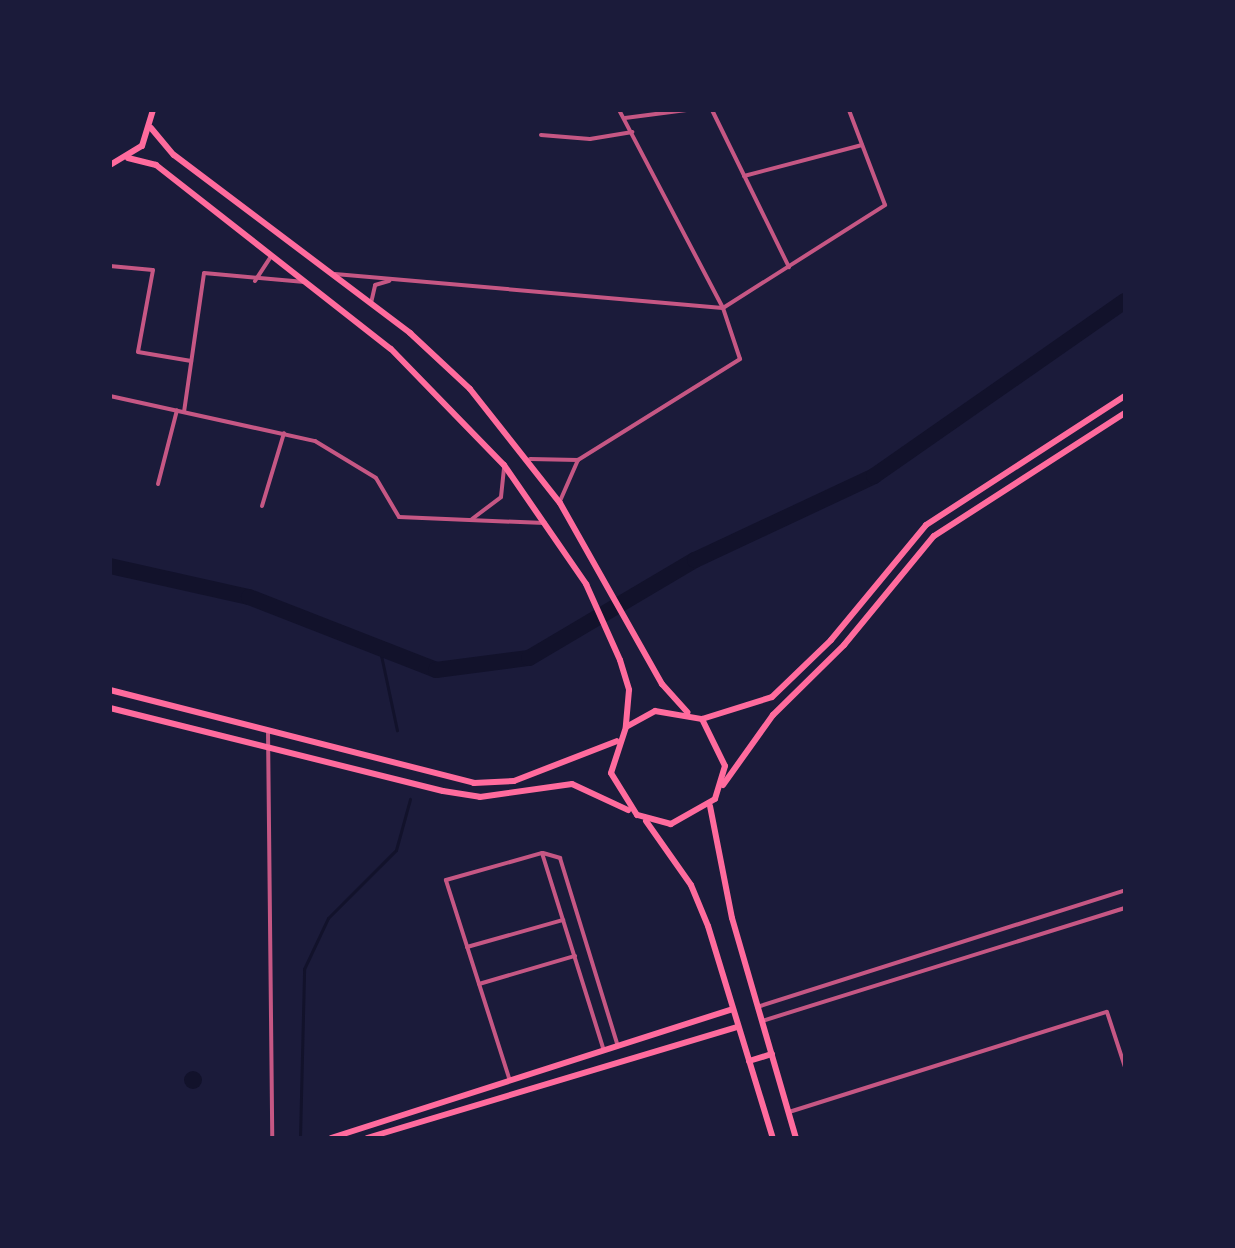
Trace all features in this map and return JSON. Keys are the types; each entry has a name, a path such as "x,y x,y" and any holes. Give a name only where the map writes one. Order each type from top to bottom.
{"main road":[{"path":"110,165 128,158 151,128 153,110"},
{"path":"151,128 174,155 371,303 470,389 530,459 560,503 662,684 687,713"},
{"path":"128,158 156,165 402,359 504,465 561,544 586,584 629,690 626,727 617,741 615,789 641,817 691,885 773,1138"},
{"path":"702,719 772,697 831,640 926,525 1125,396"},
{"path":"110,708 480,797 572,784 641,817 679,822 710,806 773,715 844,645 934,536 1125,413"},
{"path":"110,690 474,783 514,781 617,741"},
{"path":"626,727 655,711 687,713 702,719 722,749 719,791"},
{"path":"710,806 757,1007 796,1138"},
{"path":"331,1138 605,1053 732,1009"},
{"path":"367,1138 737,1027"},
{"path":"749,1061 772,1054"}],"street":[{"path":"530,459 578,460 740,359 723,308 619,110"},
{"path":"625,118 686,110"},
{"path":"712,110 789,267"},
{"path":"333,274 723,308 885,205 849,110"},
{"path":"541,135 590,139 632,132"},
{"path":"744,176 862,144"},
{"path":"255,281 271,254"},
{"path":"110,266 153,270 138,352 191,361"},
{"path":"184,412 204,273 255,281 305,282"},
{"path":"371,303 375,285 392,280"},
{"path":"110,396 284,433 358,464 399,517 547,523"},
{"path":"158,484 177,410"},
{"path":"262,506 284,433"},
{"path":"560,503 578,460"},
{"path":"469,520 501,497 504,465"},
{"path":"268,728 265,744 272,1138"},
{"path":"542,853 605,1053"},
{"path":"510,1081 446,880 542,853 560,858 619,1048"},
{"path":"757,1007 1125,890"},
{"path":"762,1021 1125,908"},
{"path":"467,947 563,920"},
{"path":"479,984 575,956"},
{"path":"789,1112 1107,1012 1125,1067"}],"shaded area":[{"path":"189,1071 197,1071 202,1080 200,1087 189,1089 184,1084 184,1076"}],"waterway":[{"path":"110,566 249,597 436,670 529,658 695,560 874,476 1125,301"},
{"path":"381,655 397,730"},
{"path":"300,1138 304,969 328,918 396,850 410,799"}]}
